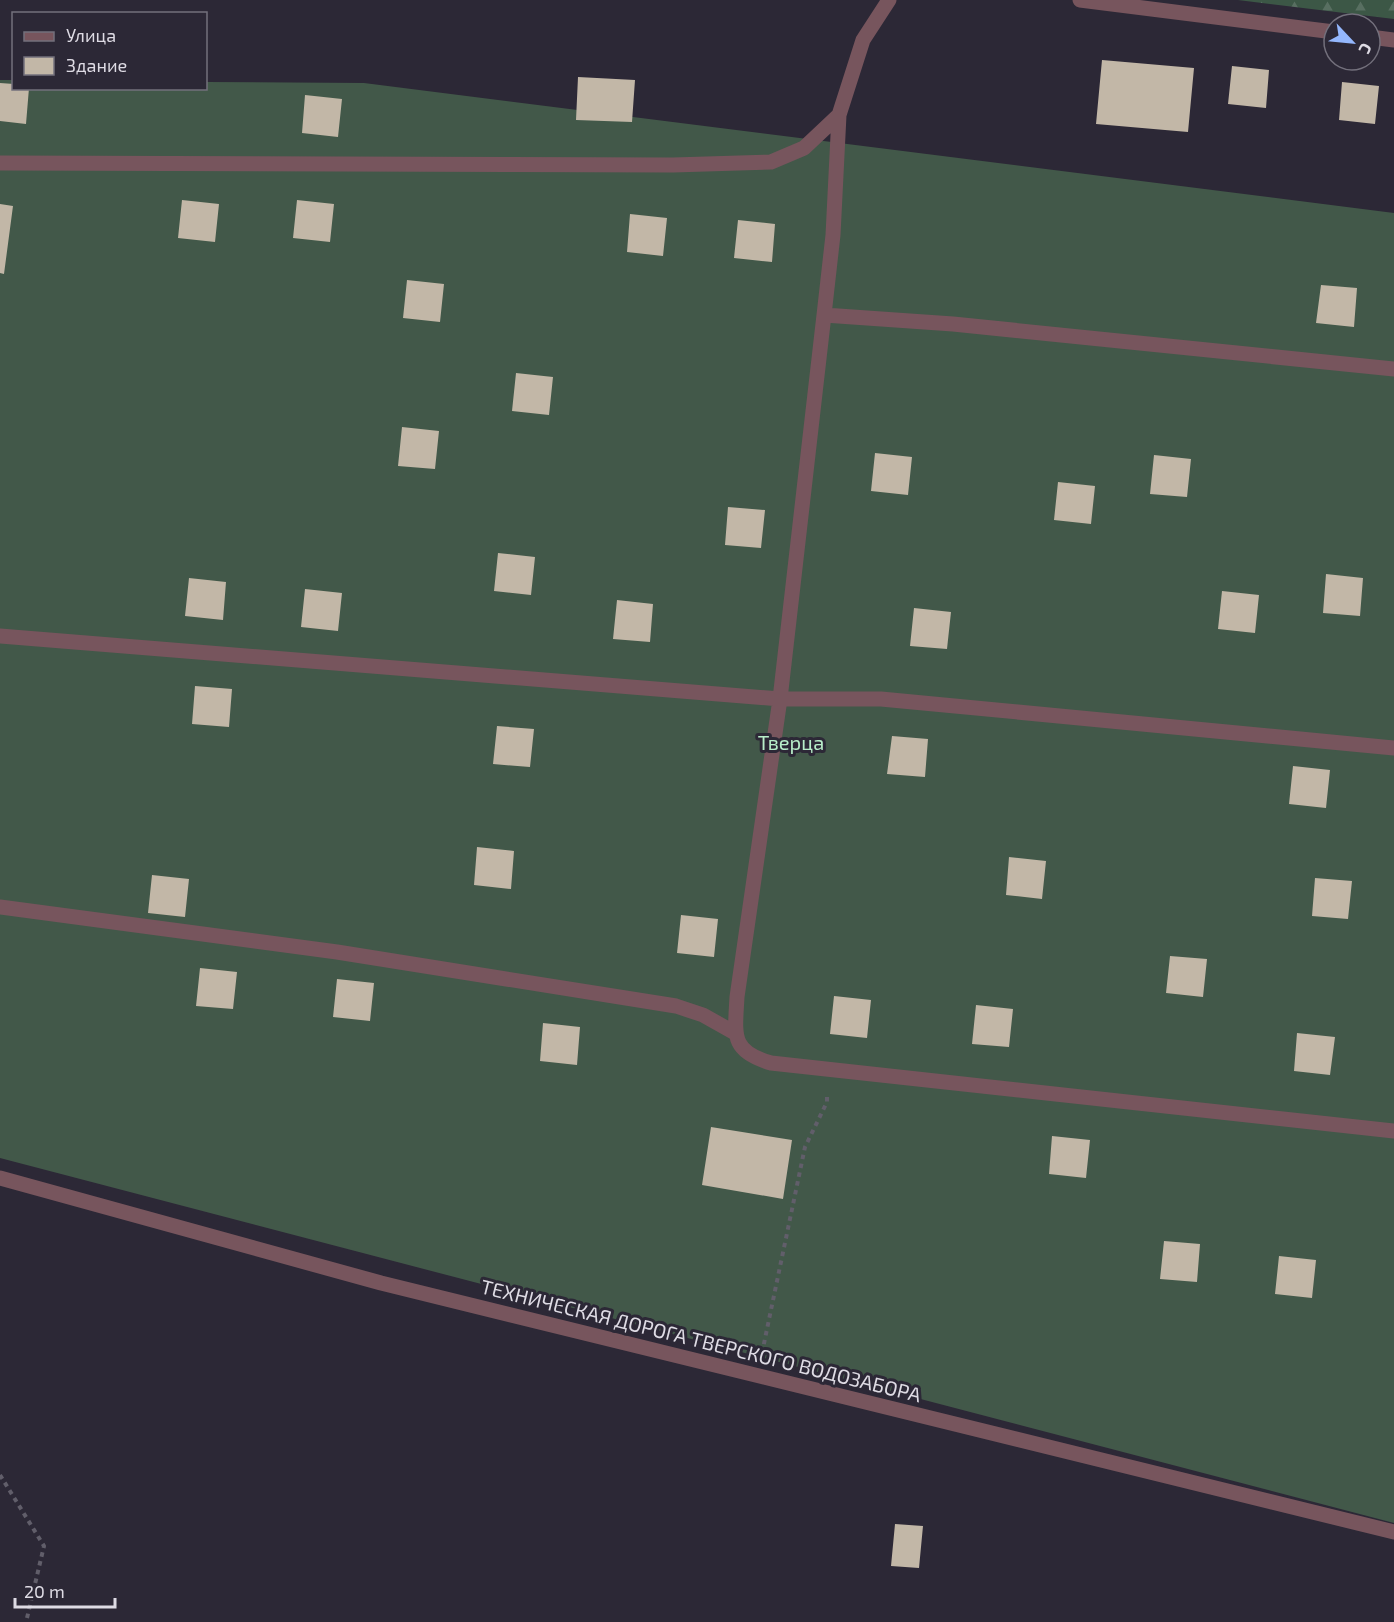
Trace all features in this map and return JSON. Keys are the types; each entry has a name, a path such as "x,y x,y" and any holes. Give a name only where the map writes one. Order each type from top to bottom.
{"street":[{"path":"889,0 863,40 838,115 833,235 824,315 780,699 737,997 735,1033 740,1046 752,1057 771,1064 1394,1131"},
{"path":"1080,0 1322,30"},
{"path":"0,163 673,165 771,162 804,148 838,115"},
{"path":"824,315 953,324 1394,369"},
{"path":"0,636 780,699 881,699 1394,748"},
{"path":"0,907 337,952 676,1006 703,1015 735,1033"},
{"name":"ТЕХНИЧЕСКАЯ ДОРОГА ТВЕРСКОГО ВОДОЗАБОРА","path":"0,1178 381,1283 1394,1532"}],"path":[{"path":"761,1377 762,1345 805,1147 827,1102 827,1069"},
{"path":"0,1475 44,1546 27,1618"}],"green space":[{"path":"1238,0 1394,0 1394,19 1382,18 1382,12 1337,12"},
{"name":"Тверца","path":"0,80 12,80 12,90 207,90 207,82 364,83 1394,213 1394,1523 0,1158"}],"building":[{"path":"1102,60 1194,68 1188,132 1096,124"},
{"path":"1232,66 1269,70 1266,108 1228,104"},
{"path":"578,77 635,80 632,122 576,120"},
{"path":"1342,82 1379,86 1375,124 1339,120"},
{"path":"0,83 12,84 12,90 29,90 26,124 0,121"},
{"path":"305,95 342,99 338,137 302,133"},
{"path":"182,200 219,204 215,242 178,238"},
{"path":"297,200 334,204 330,242 293,238"},
{"path":"0,204 13,206 4,274 0,273"},
{"path":"630,214 667,218 663,256 627,252"},
{"path":"738,220 775,224 772,262 734,258"},
{"path":"407,280 444,284 440,322 403,318"},
{"path":"1321,285 1357,288 1354,327 1316,323"},
{"path":"516,373 553,377 549,415 512,411"},
{"path":"402,427 439,431 435,469 398,466"},
{"path":"875,453 912,457 908,495 871,491"},
{"path":"1154,455 1191,459 1187,497 1150,494"},
{"path":"1058,482 1095,486 1091,524 1054,520"},
{"path":"728,507 765,510 761,548 725,545"},
{"path":"498,553 535,557 531,595 494,591"},
{"path":"1326,574 1363,578 1360,616 1323,613"},
{"path":"189,578 226,582 223,620 185,616"},
{"path":"305,589 342,593 338,631 301,627"},
{"path":"1222,591 1259,595 1255,633 1218,629"},
{"path":"617,600 653,604 650,642 613,639"},
{"path":"914,608 951,612 947,649 910,646"},
{"path":"195,686 232,689 229,727 192,724"},
{"path":"497,726 534,729 530,767 493,764"},
{"path":"892,736 928,739 925,777 887,774"},
{"path":"1293,766 1330,770 1326,808 1289,804"},
{"path":"477,847 514,851 511,889 474,885"},
{"path":"1009,857 1046,861 1042,899 1006,895"},
{"path":"152,875 189,879 185,917 148,913"},
{"path":"1315,878 1352,881 1348,919 1312,916"},
{"path":"681,915 718,919 714,957 677,953"},
{"path":"1170,956 1207,959 1203,997 1166,993"},
{"path":"200,968 237,972 233,1009 196,1006"},
{"path":"337,979 374,983 370,1021 333,1017"},
{"path":"834,996 871,1000 867,1038 830,1034"},
{"path":"976,1005 1013,1009 1009,1047 972,1044"},
{"path":"543,1023 580,1027 577,1065 540,1061"},
{"path":"1297,1033 1335,1037 1330,1075 1294,1071"},
{"path":"711,1127 792,1140 783,1199 702,1185"},
{"path":"1052,1136 1090,1140 1086,1178 1049,1174"},
{"path":"1164,1241 1200,1244 1197,1282 1160,1279"},
{"path":"1279,1256 1316,1260 1312,1298 1275,1294"},
{"path":"895,1524 923,1526 919,1568 891,1566"}]}
